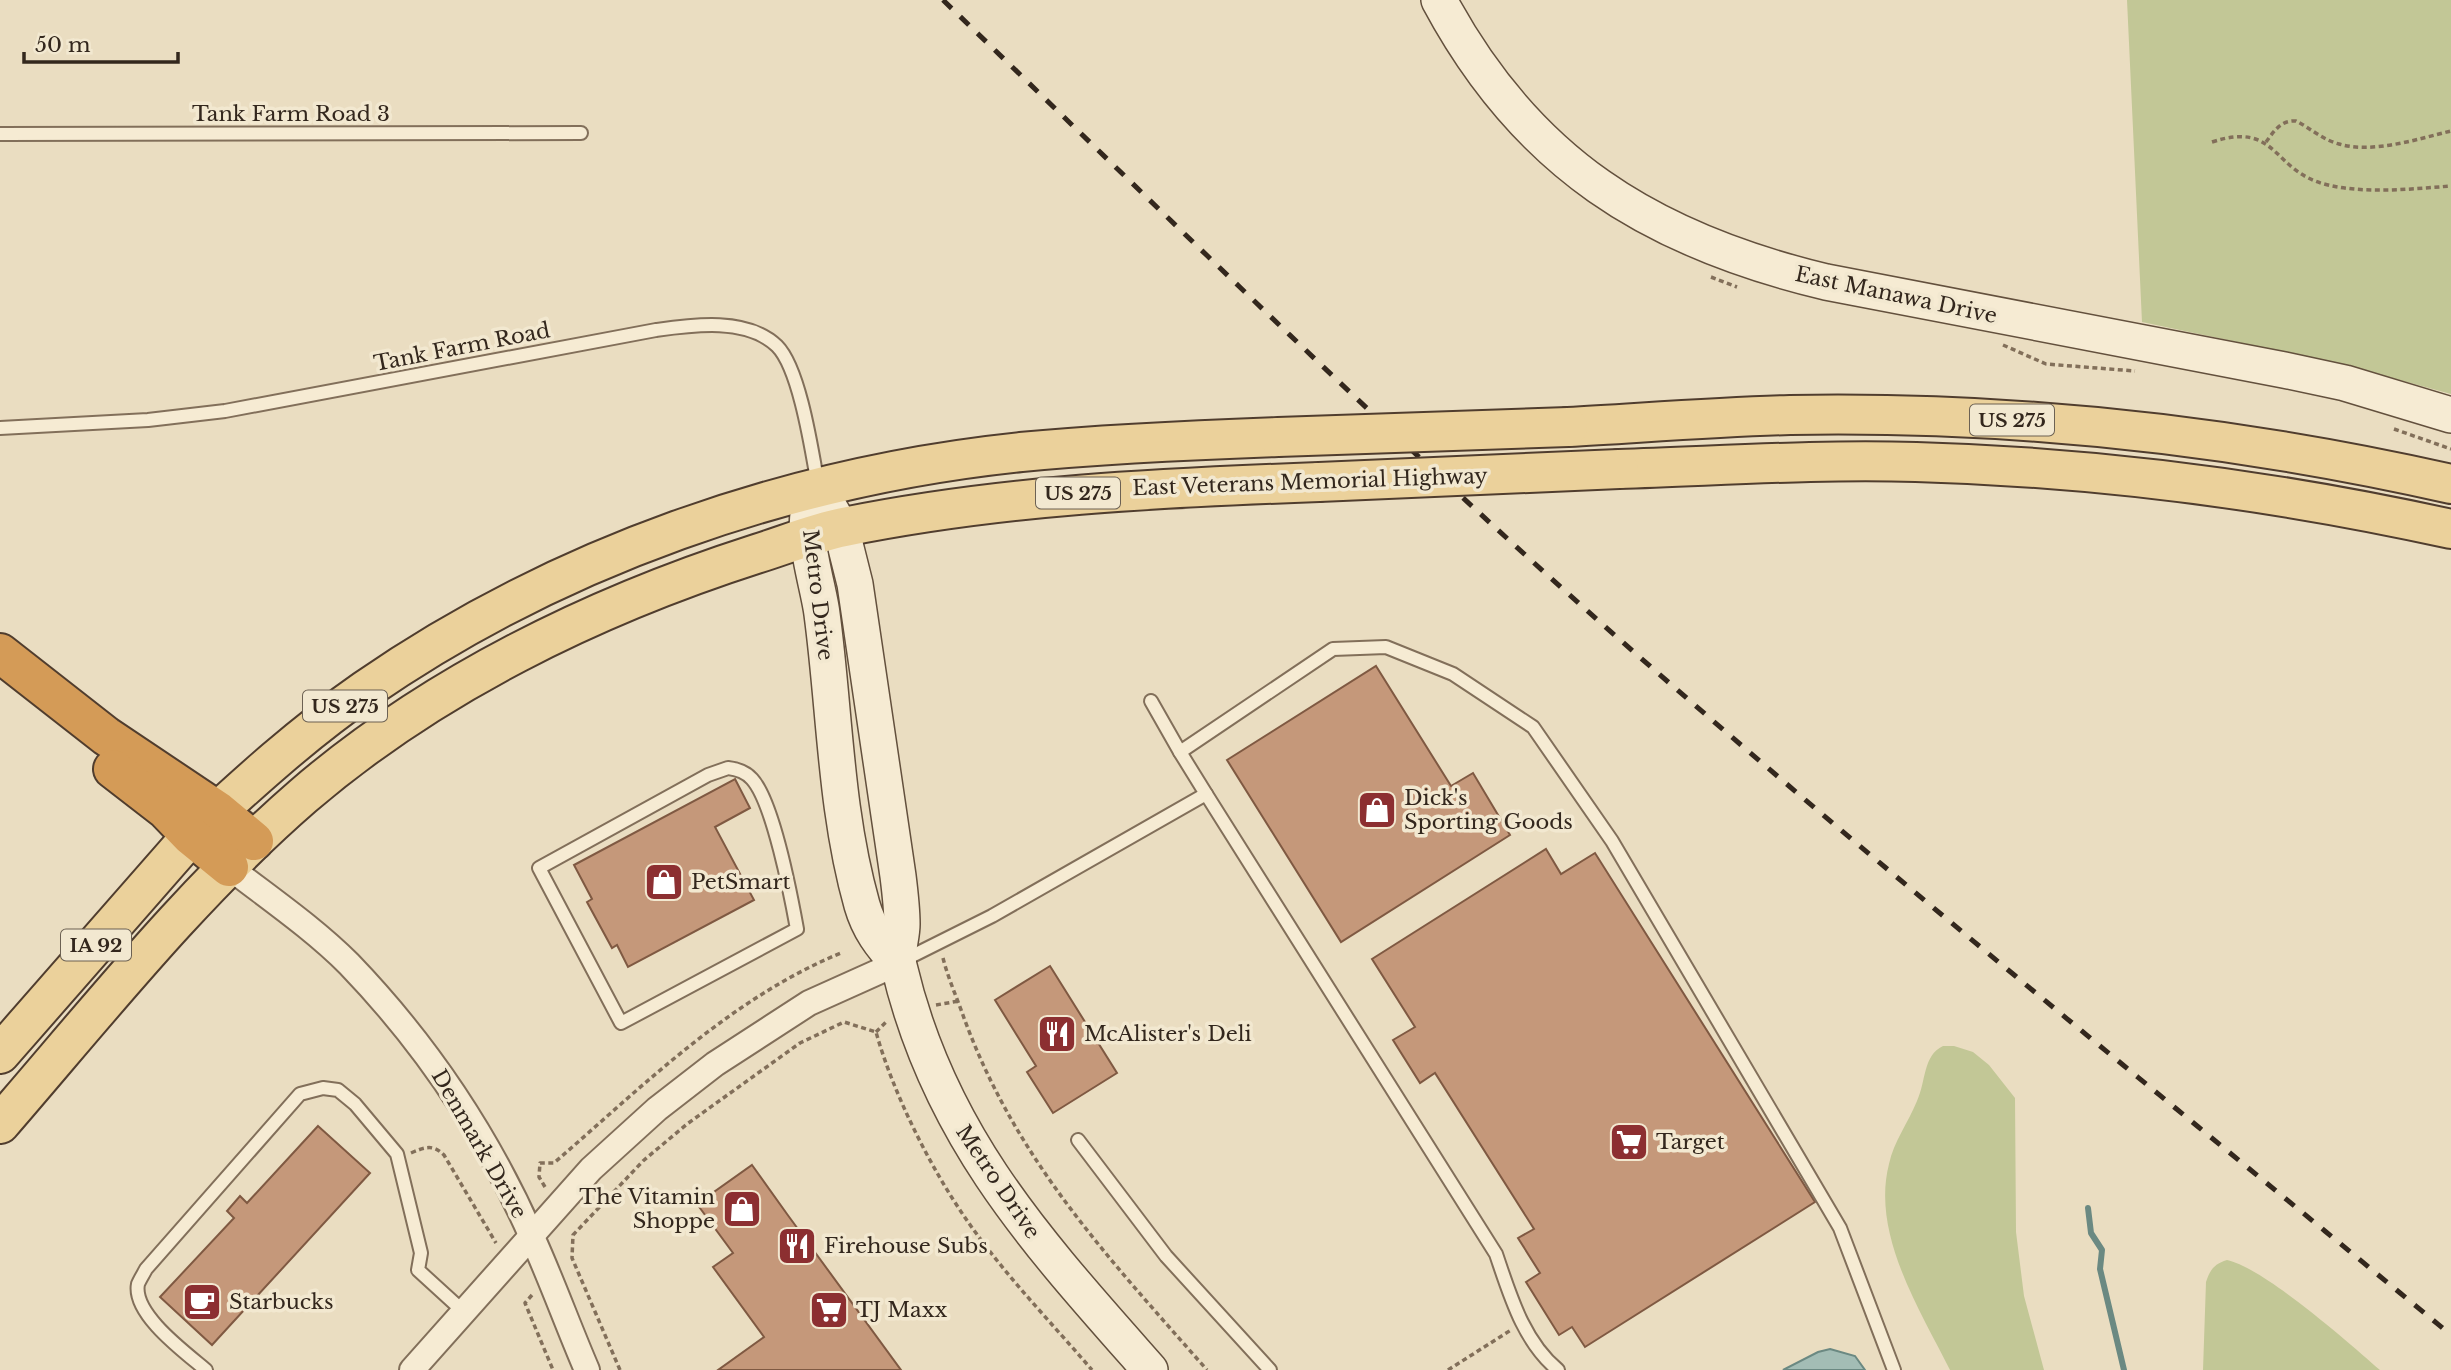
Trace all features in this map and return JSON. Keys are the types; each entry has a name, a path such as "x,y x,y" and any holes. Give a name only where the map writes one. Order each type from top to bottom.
{"highway":[{"path":"0,653 106,736 242,854"},
{"path":"0,683 166,810 205,824"}],"main road":[{"name":"US 275","path":"205,824 288,750 365,690 510,604 647,541 761,502 920,467 1020,452 1278,437 1567,427 1788,415 2024,420 2155,433 2275,449 2451,484"},
{"name":"East Veterans Memorial Highway","path":"0,1124 242,854 304,795 373,741 445,694 599,614 724,565 825,533 999,500 1065,494 1619,469 1913,461 2024,466 2156,478 2278,494 2451,529"},
{"name":"IA 92","path":"0,1054 205,824"}],"street":[{"name":"East Manawa Drive","path":"1438,0 1494,86 1550,147 1630,208 1694,242 1774,270 1826,282 2284,370 2345,383 2451,415"},
{"name":"Metro Drive","path":"819,489 808,513 825,533 822,615 835,756 862,906 876,940 898,963 942,1089 980,1162 1033,1235 1150,1370"},
{"name":"Denmark Drive","path":"242,854 307,927 349,964 418,1044 475,1128 532,1236 587,1370"},
{"path":"412,1370 592,1169 657,1110 715,1064 809,1003 898,963"}],"lane":[{"name":"Tank Farm Road 3","path":"0,134 581,133"},
{"name":"Tank Farm Road","path":"0,428 189,416 656,330 695,325 733,327 757,334 777,346 791,368 819,489"},
{"path":"1180,752 1333,649 1386,647 1453,674 1533,727 1612,841 1840,1228 1894,1370"},
{"path":"1151,701 1206,794 1496,1254 1522,1323 1544,1359 1558,1370"},
{"path":"728,768 739,769 752,779 760,793 785,866 797,929 643,1012 621,1024 539,868 708,775 728,768"},
{"path":"898,963 1206,794"},
{"path":"206,1370 154,1324 141,1303 138,1285 146,1269 300,1094 323,1088 338,1090 355,1104 398,1159 421,1253 418,1270 464,1312"},
{"path":"1078,1139 1166,1256 1270,1370"}],"path":[{"path":"2266,142 2278,126 2289,120 2296,121 2337,144 2348,146 2377,145 2451,131"},
{"path":"2212,142 2232,135 2246,135 2266,142 2298,174 2329,185 2377,189 2451,186"},
{"path":"940,942 947,974 976,1048 1002,1105 1028,1150 1092,1240 1207,1370"},
{"path":"540,1163 554,1163 606,1114 715,1028 820,961 841,953"},
{"path":"620,1370 572,1258 573,1235 643,1161 687,1124 800,1043 844,1022 876,1032 905,1109 965,1218 1005,1270 1093,1370"},
{"path":"398,1159 426,1147 437,1148 496,1244 515,1256"},
{"path":"525,1303 553,1370"},
{"path":"1448,1370 1522,1323"}],"green space":[{"path":"2127,0 2451,0 2451,394 2337,363 2142,322"},
{"path":"1943,1046 1954,1046 1973,1052 1989,1065 2015,1098 2016,1232 2024,1296 2044,1370 1950,1370 1913,1297 1892,1244 1885,1190 1889,1164 1920,1094 1928,1062"},
{"path":"2227,1260 2243,1266 2283,1291 2380,1370 2203,1370 2206,1282 2213,1268"}],"water":[{"path":"1830,1349 1855,1356 1865,1370 1783,1370 1818,1352"}],"building":[{"name":"Dick's Sporting Goods","path":"1376,666 1451,786 1473,773 1510,835 1341,942 1227,760"},
{"name":"PetSmart","path":"735,779 750,808 715,827 754,900 628,967 617,945 612,948 587,902 592,899 574,865"},
{"name":"Target","path":"1546,849 1561,874 1595,853 1815,1202 1585,1347 1572,1327 1559,1335 1526,1282 1540,1273 1518,1238 1534,1229 1435,1073 1420,1083 1393,1040 1415,1027 1372,959"},
{"path":"1050,966 1117,1073 1053,1113 1027,1072 1036,1066 995,1000"},
{"path":"318,1126 370,1173 212,1345 160,1297 234,1218 227,1211 240,1196 247,1203"},
{"path":"752,1165 901,1370 718,1370 764,1337 713,1267 733,1253 697,1204"}],"waterway":[{"path":"2088,1208 2091,1233 2102,1250 2100,1269 2124,1370"}],"railway":[{"path":"943,0 1372,413 1635,653 1939,912 2451,1335"}],"place":[{"name":"Dick's Sporting Goods","path":"1377,810"},
{"name":"PetSmart","path":"664,882"},
{"name":"McAlister's Deli","path":"1057,1034"},
{"name":"Target","path":"1629,1142"},
{"name":"The Vitamin Shoppe","path":"742,1209"},
{"name":"Firehouse Subs","path":"797,1246"},
{"name":"Starbucks","path":"202,1302"},
{"name":"TJ Maxx","path":"829,1310"}]}
